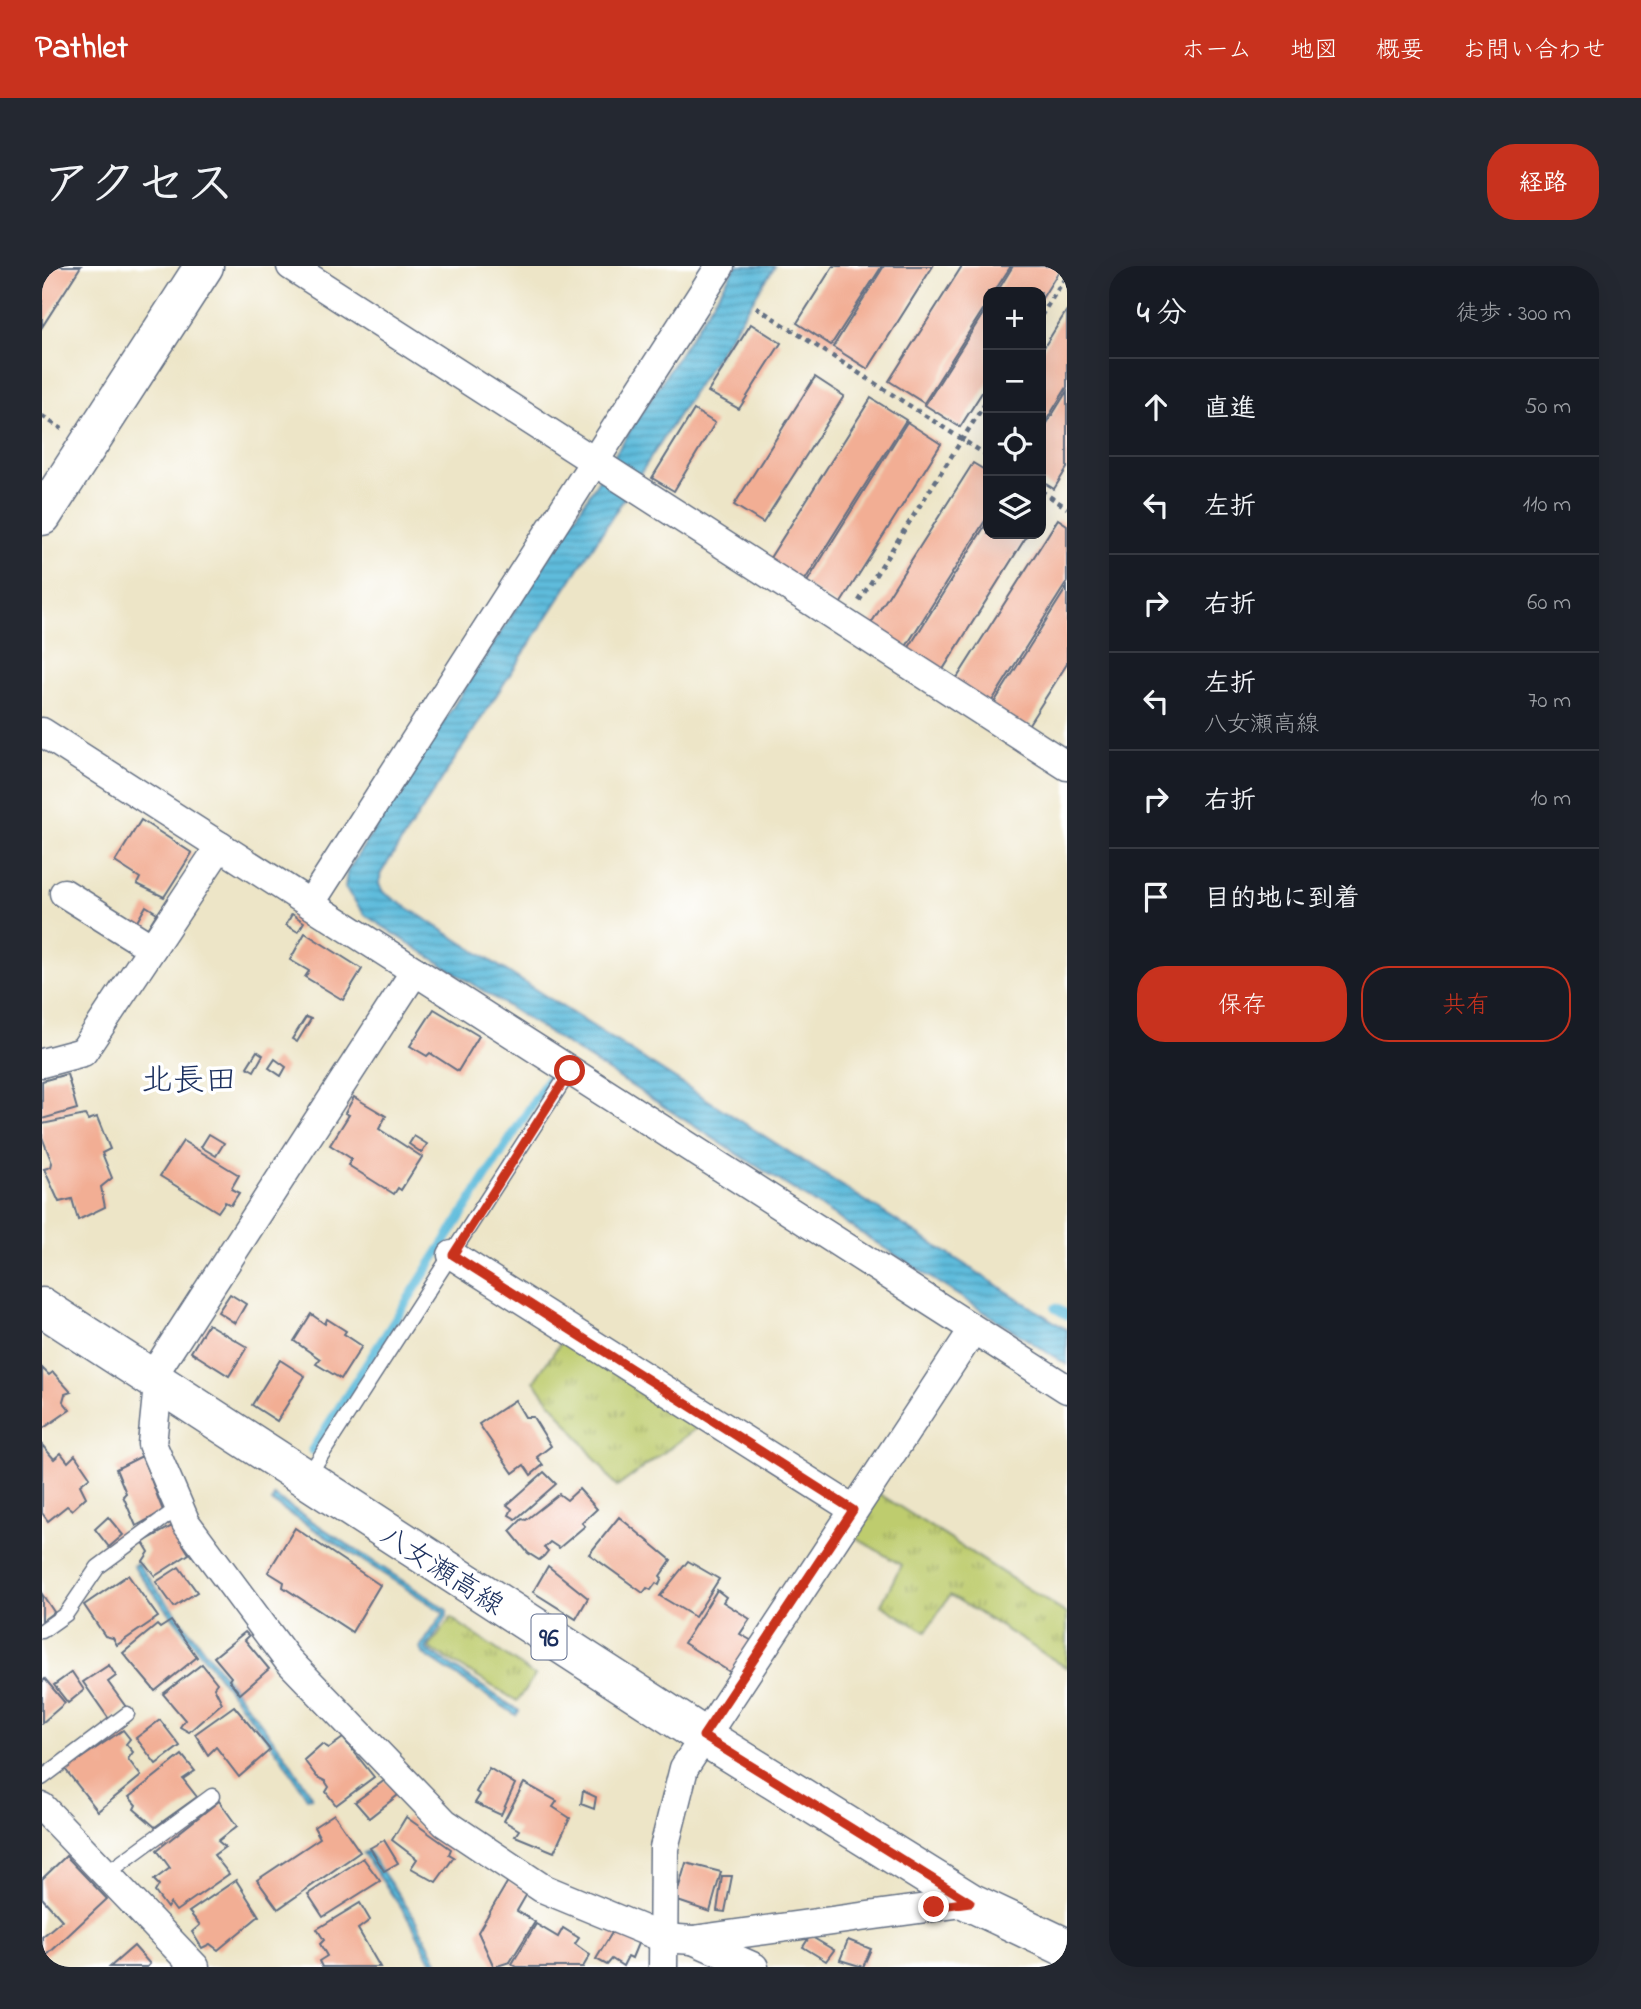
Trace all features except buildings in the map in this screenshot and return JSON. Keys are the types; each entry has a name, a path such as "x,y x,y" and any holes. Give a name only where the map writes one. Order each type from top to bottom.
{"main road":[{"path":"42,516 204,266"},
{"name":"八女瀬高線","path":"42,1307 154,1383 703,1736 970,1902 1067,1948"}],"street":[{"path":"291,266 1067,766"},
{"path":"310,904 720,266"},
{"path":"42,732 1067,1389"},
{"path":"42,1063 83,1052 220,846"},
{"path":"64,893 152,948"},
{"path":"415,971 154,1383 152,1444 186,1523 287,1659 444,1823 542,1888 663,1938 694,1940 970,1902"},
{"path":"453,1255 853,1510"},
{"path":"663,1967 664,1848 684,1768 973,1330"},
{"path":"42,1807 195,1967"},
{"path":"694,1940 754,1967"}],"lane":[{"path":"315,1465 570,1071"},
{"path":"42,1632 66,1614 98,1567 179,1507"},
{"path":"42,1778 127,1714"},
{"path":"106,1874 212,1796"}],"path":[{"path":"1046,308 1067,275"},
{"path":"757,307 983,453"},
{"path":"845,623 983,406"},
{"path":"1046,494 1067,508"}],"green space":[{"path":"568,1332 709,1419 617,1487 534,1381"},
{"path":"875,1491 1067,1614 1067,1668 950,1595 926,1632 881,1605 901,1565 848,1533"},
{"path":"451,1618 535,1676 517,1701 429,1648"}],"water":[{"path":"736,266 775,266 381,873 379,884 383,892 1067,1330 1067,1365 365,915 345,888 347,872"},
{"path":"274,1496 447,1610 447,1617 426,1649 519,1711 516,1715 422,1653 420,1648 444,1613 272,1502"},
{"path":"137,1563 286,1756 312,1797 307,1798 281,1757 133,1566"},
{"path":"368,1851 414,1917 440,1967 434,1967 411,1922 363,1853"}],"waterway":[{"path":"312,1450 549,1078"},
{"path":"1055,1308 1067,1315"}],"district":[{"name":"北長田","path":"189,1079"}],"route":[{"path":"570,1071 453,1255 853,1510 703,1736 970,1902 934,1907"}]}
